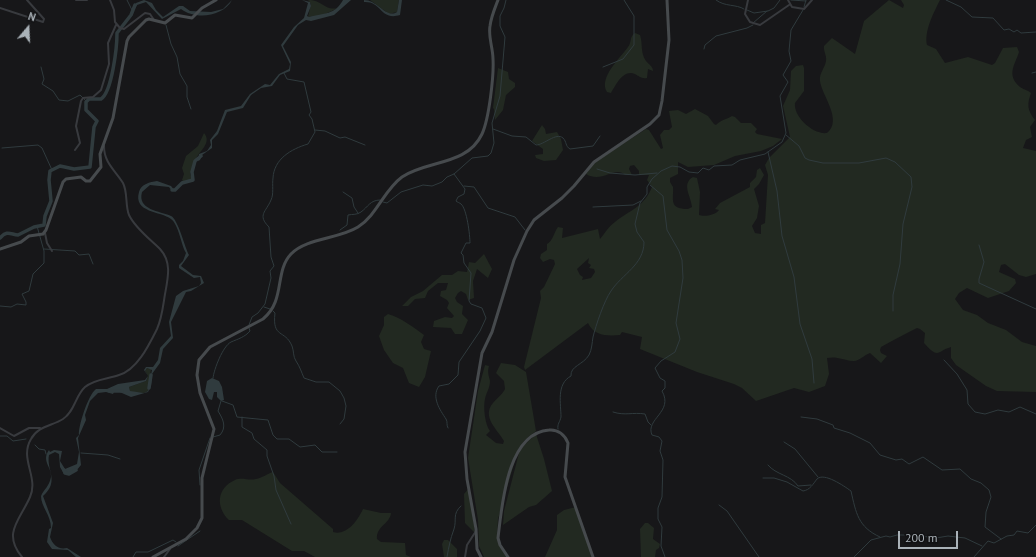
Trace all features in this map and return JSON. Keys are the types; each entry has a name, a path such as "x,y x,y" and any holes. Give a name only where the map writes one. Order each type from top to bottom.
{"street":[{"path":"0,8 43,22 44,19 27,0"},
{"path":"76,0 87,0"},
{"path":"75,150 80,143 76,124 80,101 83,98 93,97 101,90 109,64 108,43 118,27 110,0"},
{"path":"52,251 47,243 45,233 63,182 66,179 81,177 87,181 91,180 101,167 99,155 113,118 127,39 146,20 164,23 176,15 189,19 196,15 198,11 216,0"},
{"path":"153,557 170,549 192,533 199,525 202,514 202,478 214,429 200,393 197,369 200,357 210,347 266,316 278,298 284,265 293,253 305,246 349,232 359,227 402,178 459,156 474,146 482,135 487,120 493,64 490,27 498,0"},
{"path":"481,557 478,549 466,469 467,442 482,353 492,332 514,260 527,231 536,218 562,198 594,162 650,124 659,115 662,101 668,40 667,0"},
{"path":"748,0 745,14 750,22 760,25 789,5"},
{"path":"788,0 789,5"},
{"path":"789,5 795,8 804,9 812,0"},
{"path":"118,27 124,29 145,13 150,14 155,21"},
{"path":"0,428 14,436 29,428 40,428 60,420 68,414 80,393 88,385 120,375 131,369 154,335 162,315 168,284 167,260 163,252 130,217 124,184 104,156 104,142"},
{"path":"0,249 21,242 29,236 39,236 45,233"},
{"path":"22,557 14,547 13,530 32,492 33,480 28,468 27,451 30,440 40,428"},
{"path":"508,557 500,545 498,538 510,470 517,453 525,440 536,433 549,430 561,433 568,443 565,477 593,557"},
{"path":"465,557 467,545 476,529"},
{"path":"164,557 170,549"}],"shaded area":[{"path":"144,0 152,3 163,17 179,6 183,6 190,11 211,12 223,9 232,0 228,6 222,10 208,15 194,15 181,9 162,19 146,2 137,5 131,14 136,3"},
{"path":"302,0 310,2 311,6 307,16 309,17 329,13 340,5 343,0 351,0 334,15 311,21 306,20 298,25 283,46 291,62 290,71 280,75 272,86 261,88 251,95 243,108 227,112 218,134 212,140 212,148 202,155 198,161 199,154 207,151 211,145 210,140 217,131 225,110 241,106 250,94 265,84 270,85 279,74 289,69 290,64 281,45 294,27 304,18 308,3"},
{"path":"308,0 313,0 333,9 338,8 321,16 308,17 311,4"},
{"path":"364,0 374,3 389,13 393,13 397,12 399,0 402,0 400,15 388,15 374,4 364,2"},
{"path":"370,0 399,0 397,12 389,14"},
{"path":"889,0 903,8 904,5 901,0 940,0 930,22 926,40 927,45 936,49 945,63 968,57 992,65 995,63 1003,48 1017,47 1019,52 1012,74 1016,83 1020,87 1031,93 1028,107 1035,120 1030,127 1032,137 1026,140 1023,148 1036,151 1036,274 1026,277 1019,275 1005,264 1001,265 999,272 1015,279 1016,283 1009,291 988,298 967,288 959,293 955,299 963,310 977,315 988,323 1006,330 1022,342 1036,346 1036,392 997,391 986,386 956,365 951,358 951,347 938,353 935,353 929,348 924,343 925,333 917,328 881,347 881,353 887,356 881,363 870,353 855,361 827,358 829,374 825,386 809,392 794,388 756,401 742,388 734,384 697,372 640,349 642,337 622,332 620,335 597,333 588,323 525,370 524,367 541,298 540,291 544,287 555,264 554,260 550,259 543,262 540,258 541,254 547,250 547,244 551,241 558,227 563,228 562,238 598,229 600,239 613,224 641,204 649,194 652,187 647,180 649,175 639,175 639,171 634,165 630,166 629,169 632,175 625,175 621,172 617,172 592,177 586,174 592,164 646,129 649,130 661,149 663,148 660,135 664,130 669,130 672,127 669,111 678,110 686,114 695,109 708,116 716,125 732,116 741,123 751,123 757,129 755,132 757,134 782,139 773,146 761,151 735,156 714,165 688,167 678,162 678,174 670,178 670,182 673,187 673,202 675,205 682,209 688,209 692,207 687,187 688,183 693,177 697,178 700,192 699,215 707,216 719,210 715,209 720,203 750,187 750,183 756,177 757,170 760,168 764,175 754,189 759,206 757,218 752,226 755,233 761,234 761,225 765,223 768,175 765,165 769,158 790,137 783,106 790,90 791,71 796,66 803,65 804,91 795,103 797,113 810,128 822,133 827,133 833,122 830,108 820,81 820,75 826,61 824,46 832,38 855,54 864,21","holes":["589,258 588,263 591,265 589,268 594,269 595,272 591,278 582,280 583,277 577,269"]},
{"path":"635,33 640,35 643,54 653,71 648,69 647,78 642,78 631,73 627,74 620,79 611,93 607,92 605,86 608,74 628,47 632,36"},
{"path":"498,68 508,72 509,79 515,83 515,87 506,95 503,110 495,120 493,108"},
{"path":"542,125 546,134 557,132 561,139 563,150 556,160 544,161 536,158 535,155 543,154 543,149 532,141"},
{"path":"204,133 207,140 194,163 190,174 192,179 184,182 182,180 184,174 182,168 186,156 198,146"},
{"path":"157,181 171,186 175,191 172,191 169,187 150,185 142,192 141,198 143,203 150,209 174,218 189,255 181,266 193,275 201,276 204,283 191,291 186,292 171,322 173,338 163,349 160,363 152,374 151,386 148,392 131,397 115,390 113,394 106,392 98,393 90,401 85,415 86,420 78,438 81,465 76,471 64,474 60,467 59,454 55,452 49,455 51,473 46,461 49,450 50,452 54,450 62,451 60,461 65,469 77,464 79,452 76,438 79,435 84,411 93,392 96,389 107,389 118,384 145,380 148,376 144,370 146,367 153,367 158,360 160,348 171,336 169,322 176,296 183,291 199,286 201,283 200,277 194,278 179,268 179,265 183,261 186,253 174,222 167,216 144,208 138,199 140,189 149,183","holes":["147,368 152,370 148,391 144,393 130,391 129,387 146,381 148,376 145,371"]},
{"path":"484,254 492,269 488,278 477,269 473,281 474,298 468,300 466,294 461,291 455,298 457,302 463,306 462,314 468,320 462,334 455,334 451,328 433,327 434,321 445,317 452,318 454,316 447,308 449,303 447,300 440,296 441,291 446,290 448,283 438,283 428,291 425,298 415,299 408,306 402,306 411,297 423,291 442,275 452,275 458,271 467,272 469,262 475,263"},
{"path":"388,314 412,326 424,335 421,342 424,349 431,351 425,377 419,387 409,383 403,368 393,363 384,350 379,336 384,325 384,317"},
{"path":"501,363 515,365 526,372 536,431 525,440 518,450 498,519 497,538 509,557 484,557 479,546 478,520 468,458 478,391 485,365 489,366 488,372 490,381 484,402 484,411 490,431 486,435 496,443 503,444 504,441 492,423 489,413 493,403 505,389 504,381 496,373"},
{"path":"147,368 151,369 148,391 144,393 130,392 129,387 146,381 148,376 145,371"},
{"path":"212,378 219,381 222,387 224,400 221,401 217,397 217,392 214,392 212,400 209,399 205,392 207,381"},
{"path":"536,434 552,491 536,505 529,507 503,525 504,511 519,453 522,447"},
{"path":"273,472 280,483 333,529 333,532 343,532 351,526 363,509 381,513 391,513 388,520 379,531 377,539 381,542 405,543 406,555 411,557 315,557 304,551 292,551 242,520 229,520 220,504 221,493 224,488 235,480 256,479"},
{"path":"51,474 52,480 51,485 43,496 53,523 50,537 56,546 67,548 81,557 76,557 68,550 52,549 47,542 51,523 41,500 41,496 51,477"},
{"path":"469,488 475,533 465,523 464,494"},
{"path":"576,507 593,557 545,557 557,530 557,515 564,510"},
{"path":"645,523 648,523 654,528 653,539 660,544 659,548 656,550 655,557 641,557 640,529"},
{"path":"444,540 448,540 457,549 457,557 444,557 442,544"}],"waterway":[{"path":"127,0 132,10"},
{"path":"383,202 387,203 401,192 423,185 432,186 442,182 447,177 454,174 472,158 488,156 491,153 494,143 492,123 500,96 505,37 500,26 500,16 506,0"},
{"path":"603,67 623,59 634,45 634,16 624,0"},
{"path":"716,0 723,4 738,6 744,9"},
{"path":"747,10 754,13 768,11 774,8 780,0"},
{"path":"791,0 806,1"},
{"path":"804,7 806,0"},
{"path":"946,0 961,7 972,17 993,18 1004,30 1009,29 1014,32 1017,30 1021,33 1036,32"},
{"path":"0,238 7,233 18,235 34,227 44,225 45,216 51,201 49,180 50,171 60,166 74,169 90,167 94,127 97,121 86,110 86,102 89,99 101,99 105,95 113,69 117,33 131,15 135,5"},
{"path":"558,429 558,424 561,417 560,395 563,384 571,376 573,370 589,355 596,326 608,295 632,269 643,250 644,242 637,232 635,224 640,203 647,194 647,187 652,179 661,171 672,166 680,167 689,172 698,173 703,168 709,170 714,166 732,165 740,160 765,154 782,142 786,133 780,96 788,82 783,75 791,61 789,51 791,30 803,10"},
{"path":"753,23 767,11"},
{"path":"166,25 171,44 177,57 180,74 187,86 187,97 191,109"},
{"path":"704,49 705,45 716,36 753,25"},
{"path":"41,67 44,79 42,84 53,91 59,100 68,101 80,95 86,101"},
{"path":"1032,73 1036,72"},
{"path":"249,325 252,317 258,313 265,304 271,278 270,271 274,266 271,257 269,227 265,223 263,216 272,198 274,171 276,165 290,152 308,144 315,132 312,119 309,115 311,112 304,82 287,79 284,73"},
{"path":"493,129 512,136 526,137 536,145 553,138 560,137 564,139 567,147 570,149 593,146 600,136"},
{"path":"315,130 325,131 340,138 345,137 365,145"},
{"path":"786,135 799,146 805,158 809,160 823,163 859,163 886,158 895,162 911,177 912,187 903,224 900,264 893,295 893,311"},
{"path":"2,148 38,145 42,148 52,170"},
{"path":"768,152 777,191 782,236 794,277 800,324 812,359 814,383"},
{"path":"172,190 175,190 182,183 193,180 192,172 195,161 201,156"},
{"path":"597,169 610,173 635,175 657,173"},
{"path":"448,428 447,420 437,403 437,390 439,386 449,384 458,375 459,362 480,331 486,318 482,308 471,304 469,301 471,273 464,263 463,255 461,253 466,243 470,243 469,229 465,211 461,204 456,201 458,197 464,194 465,189 454,174"},
{"path":"650,185 663,196 667,230 679,251 682,260 683,278 676,323 680,339 675,352 661,361 655,368 660,378 665,381 665,388 662,391 665,398 665,404 652,424 651,429 652,435 659,437 662,441 660,451 663,460 662,497 658,508 658,519 662,527 661,546 665,557"},
{"path":"464,186 474,187 488,208 515,217 525,230"},
{"path":"343,192 352,198 354,207 358,213"},
{"path":"340,230 347,225 348,215 359,213 371,202 380,200"},
{"path":"593,207 633,205 641,201"},
{"path":"0,306 11,307 17,304 26,305 22,294 29,291 33,274 44,263 44,251 37,226"},
{"path":"979,245 984,262 979,283 1036,309"},
{"path":"44,249 75,251 79,255 89,254 93,264"},
{"path":"264,307 270,309"},
{"path":"273,311 275,313 275,327 286,337 293,348 295,359 304,378 316,382 329,382 340,391 346,406 344,419 340,424"},
{"path":"213,378 215,369 225,348 231,342 248,333 250,331 249,328"},
{"path":"944,360 957,374 967,390 968,404 975,412 985,414 998,410 1009,412 1020,407 1036,414"},
{"path":"149,388 151,375"},
{"path":"109,391 122,391"},
{"path":"213,437 220,435 224,426 223,420 218,411 221,401"},
{"path":"222,401 233,405 237,417 268,420 273,435 277,439 289,439 300,447 315,445 322,452 337,452"},
{"path":"613,412 621,414 645,414 651,425"},
{"path":"242,417 242,427 252,433 254,439 267,450 267,456 274,476 276,490 291,524"},
{"path":"801,417 817,419 833,425 834,428 850,433 870,443 880,455 896,460 902,459 909,464 923,457 942,470 960,469 971,479 981,483 989,490 991,497 986,512 985,527 1001,539"},
{"path":"0,436 7,436 13,441 26,439"},
{"path":"200,485 199,470 210,438"},
{"path":"784,442 795,449 818,477"},
{"path":"35,445 39,449 45,450 46,454"},
{"path":"81,453 108,455 120,459"},
{"path":"768,465 775,471 791,479 798,486 811,485"},
{"path":"64,470 65,473 69,474 76,470"},
{"path":"763,478 774,478 787,482 803,491 813,485 820,477 834,480 851,491 857,513 862,524 880,537"},
{"path":"719,505 727,511 759,557"},
{"path":"447,557 455,526 456,514 461,506"},
{"path":"974,557 988,541 994,543 1007,536 1014,535 1017,531 1028,533 1036,525"},
{"path":"178,546 200,531"},
{"path":"854,557 871,540 897,535 913,535 936,538 948,536 965,538 982,546"},
{"path":"133,557 136,552 148,552 173,540 176,542"}]}
